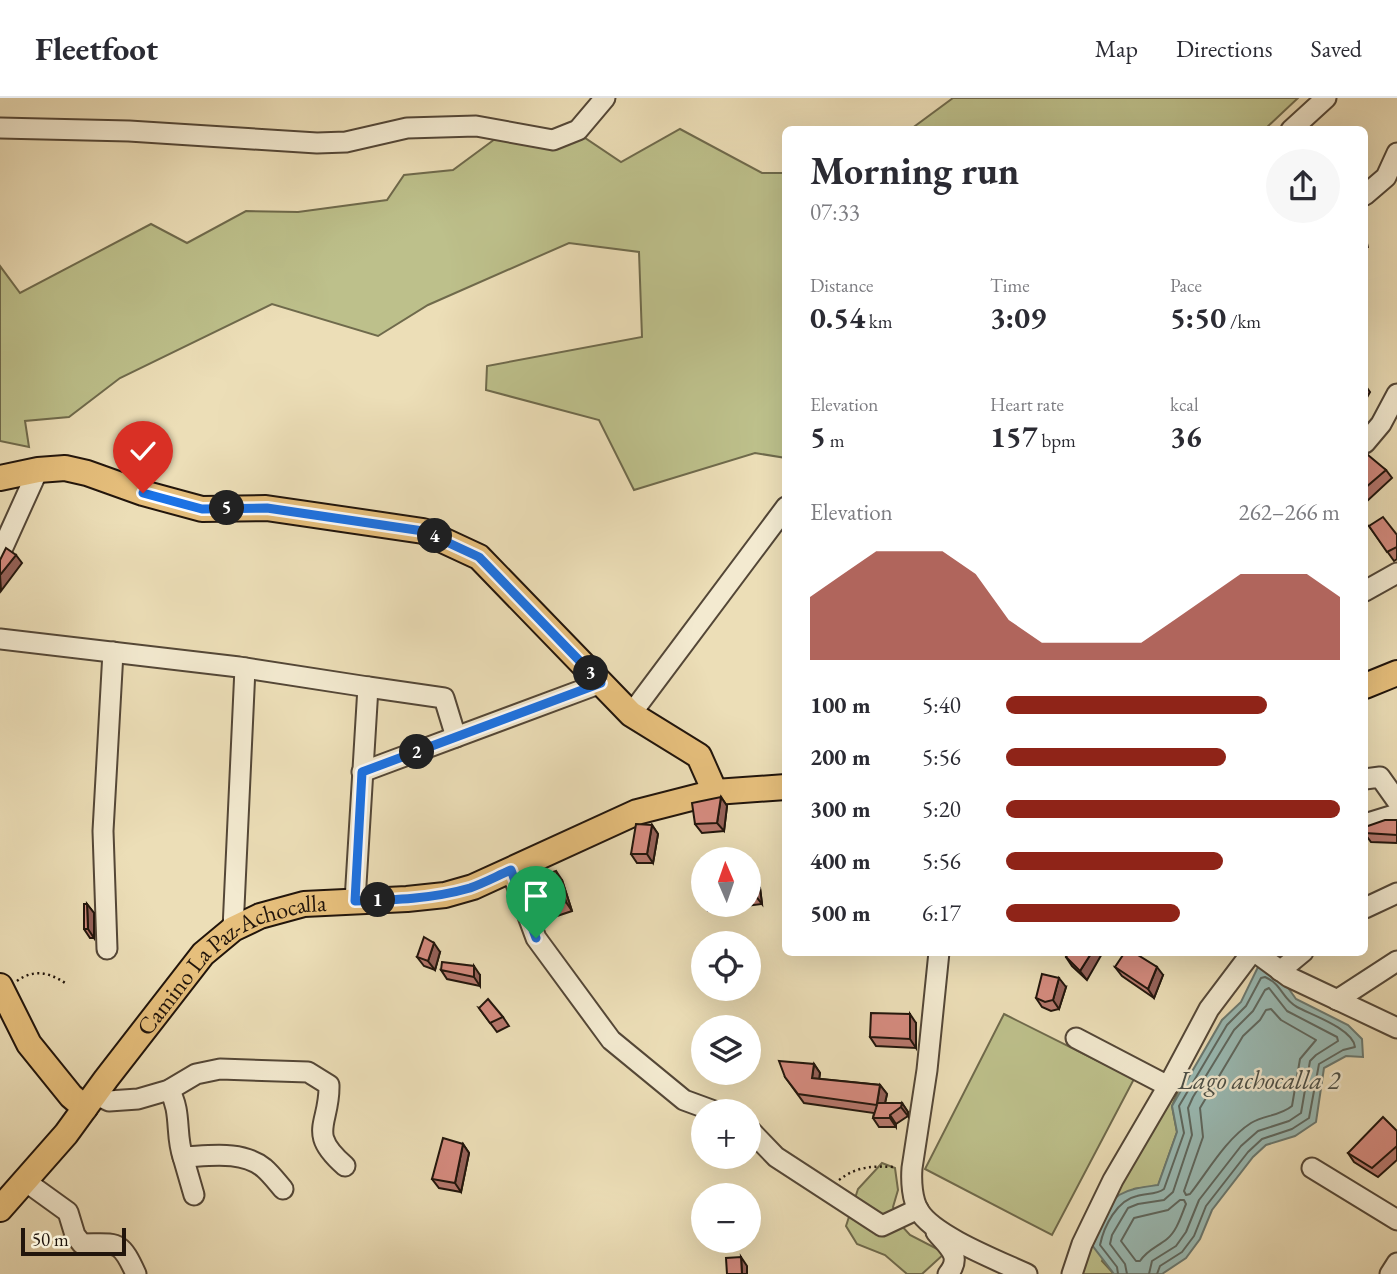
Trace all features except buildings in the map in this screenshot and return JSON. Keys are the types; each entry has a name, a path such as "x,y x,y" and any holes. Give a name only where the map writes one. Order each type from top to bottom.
{"main road":[{"path":"0,478 38,470 65,468 202,509 267,508 423,531 479,557 631,714 699,756 715,792"},
{"path":"1368,685 1397,673"},
{"name":"Camino La Paz-Achocalla","path":"0,1209 66,1134 202,954 233,929 260,916 304,904 445,895 473,887 637,812 715,792 782,787"},
{"path":"1,989 29,1044 71,1097 90,1101"}],"street":[{"path":"0,128 129,131 317,143 346,142 407,128 476,126 552,140 578,131 605,98"},
{"path":"1295,126 1326,98"},
{"path":"1368,192 1386,177 1397,153"},
{"path":"1368,439 1381,424 1397,394"},
{"path":"0,554 38,470"},
{"path":"631,714 782,512"},
{"path":"1368,589 1397,573"},
{"path":"0,639 245,668 444,698 456,737"},
{"path":"107,949 103,831 113,652"},
{"path":"233,929 245,668"},
{"path":"362,772 601,683"},
{"path":"355,901 368,687"},
{"path":"1368,779 1380,777 1397,801"},
{"path":"1368,824 1397,814"},
{"path":"511,870 536,938 611,1040 684,1100 691,1103"},
{"path":"1368,907 1397,893"},
{"path":"939,956 927,1070 911,1179 918,1209 955,1256 955,1266 948,1274"},
{"path":"1072,1274 1082,1244 1113,1180 1209,1009 1250,956"},
{"path":"1259,956 1280,971 1397,1028"},
{"path":"1280,971 1298,956"},
{"path":"1337,1000 1397,961"},
{"path":"1076,1038 1168,1086"},
{"path":"90,1101 138,1099 169,1090 196,1074 213,1069 308,1072 329,1085 322,1121 325,1143 329,1152 345,1166"},
{"path":"169,1090 176,1101 178,1143 194,1195"},
{"path":"761,1141 776,1157 881,1226 918,1209"},
{"path":"183,1157 237,1157 251,1161 263,1168 283,1189"},
{"path":"1312,1168 1397,1220"},
{"path":"25,1181 68,1212 75,1235 82,1244 116,1244 125,1250 136,1274"},
{"path":"931,1226 1027,1274"},
{"path":"1390,1274 1397,1263"}],"path":[{"path":"1,989 34,972 55,976 65,983"},
{"path":"830,1188 851,1170 872,1166 912,1168"}],"green space":[{"path":"953,98 1298,98 1268,126 915,126"},
{"path":"680,129 762,173 782,173 782,457 755,453 634,490 599,420 486,390 487,366 642,337 639,252 569,243 428,305 378,336 272,304 120,378 69,417 25,421 29,447 0,441 0,266 20,293 151,224 187,243 246,211 298,212 387,200 404,175 453,170 495,139 551,149 582,136 621,162"},
{"path":"1004,1014 1134,1079 1052,1235 925,1169"},
{"path":"1168,1086 1179,1089 1172,1106 1177,1132 1158,1186 1134,1189 1102,1261 1114,1274 1072,1274"},
{"path":"882,1163 895,1168 898,1190 893,1207 899,1223 910,1235 945,1253 922,1274 907,1274 885,1255 857,1244 846,1226 858,1189"}],"water":[{"name":"Lago achocalla 2","path":"1258,967 1279,975 1296,999 1348,1025 1362,1039 1363,1057 1346,1056 1324,1068 1316,1122 1295,1136 1266,1145 1253,1157 1212,1210 1200,1239 1186,1258 1162,1274 1114,1274 1092,1245 1103,1217 1119,1195 1133,1189 1158,1185 1177,1132 1172,1106 1222,1020 1241,1002"}],"route":[{"path":"143,493 202,509 267,508 423,531 479,557 601,683 362,772 355,901 445,895 473,887 511,870 536,938"}]}
